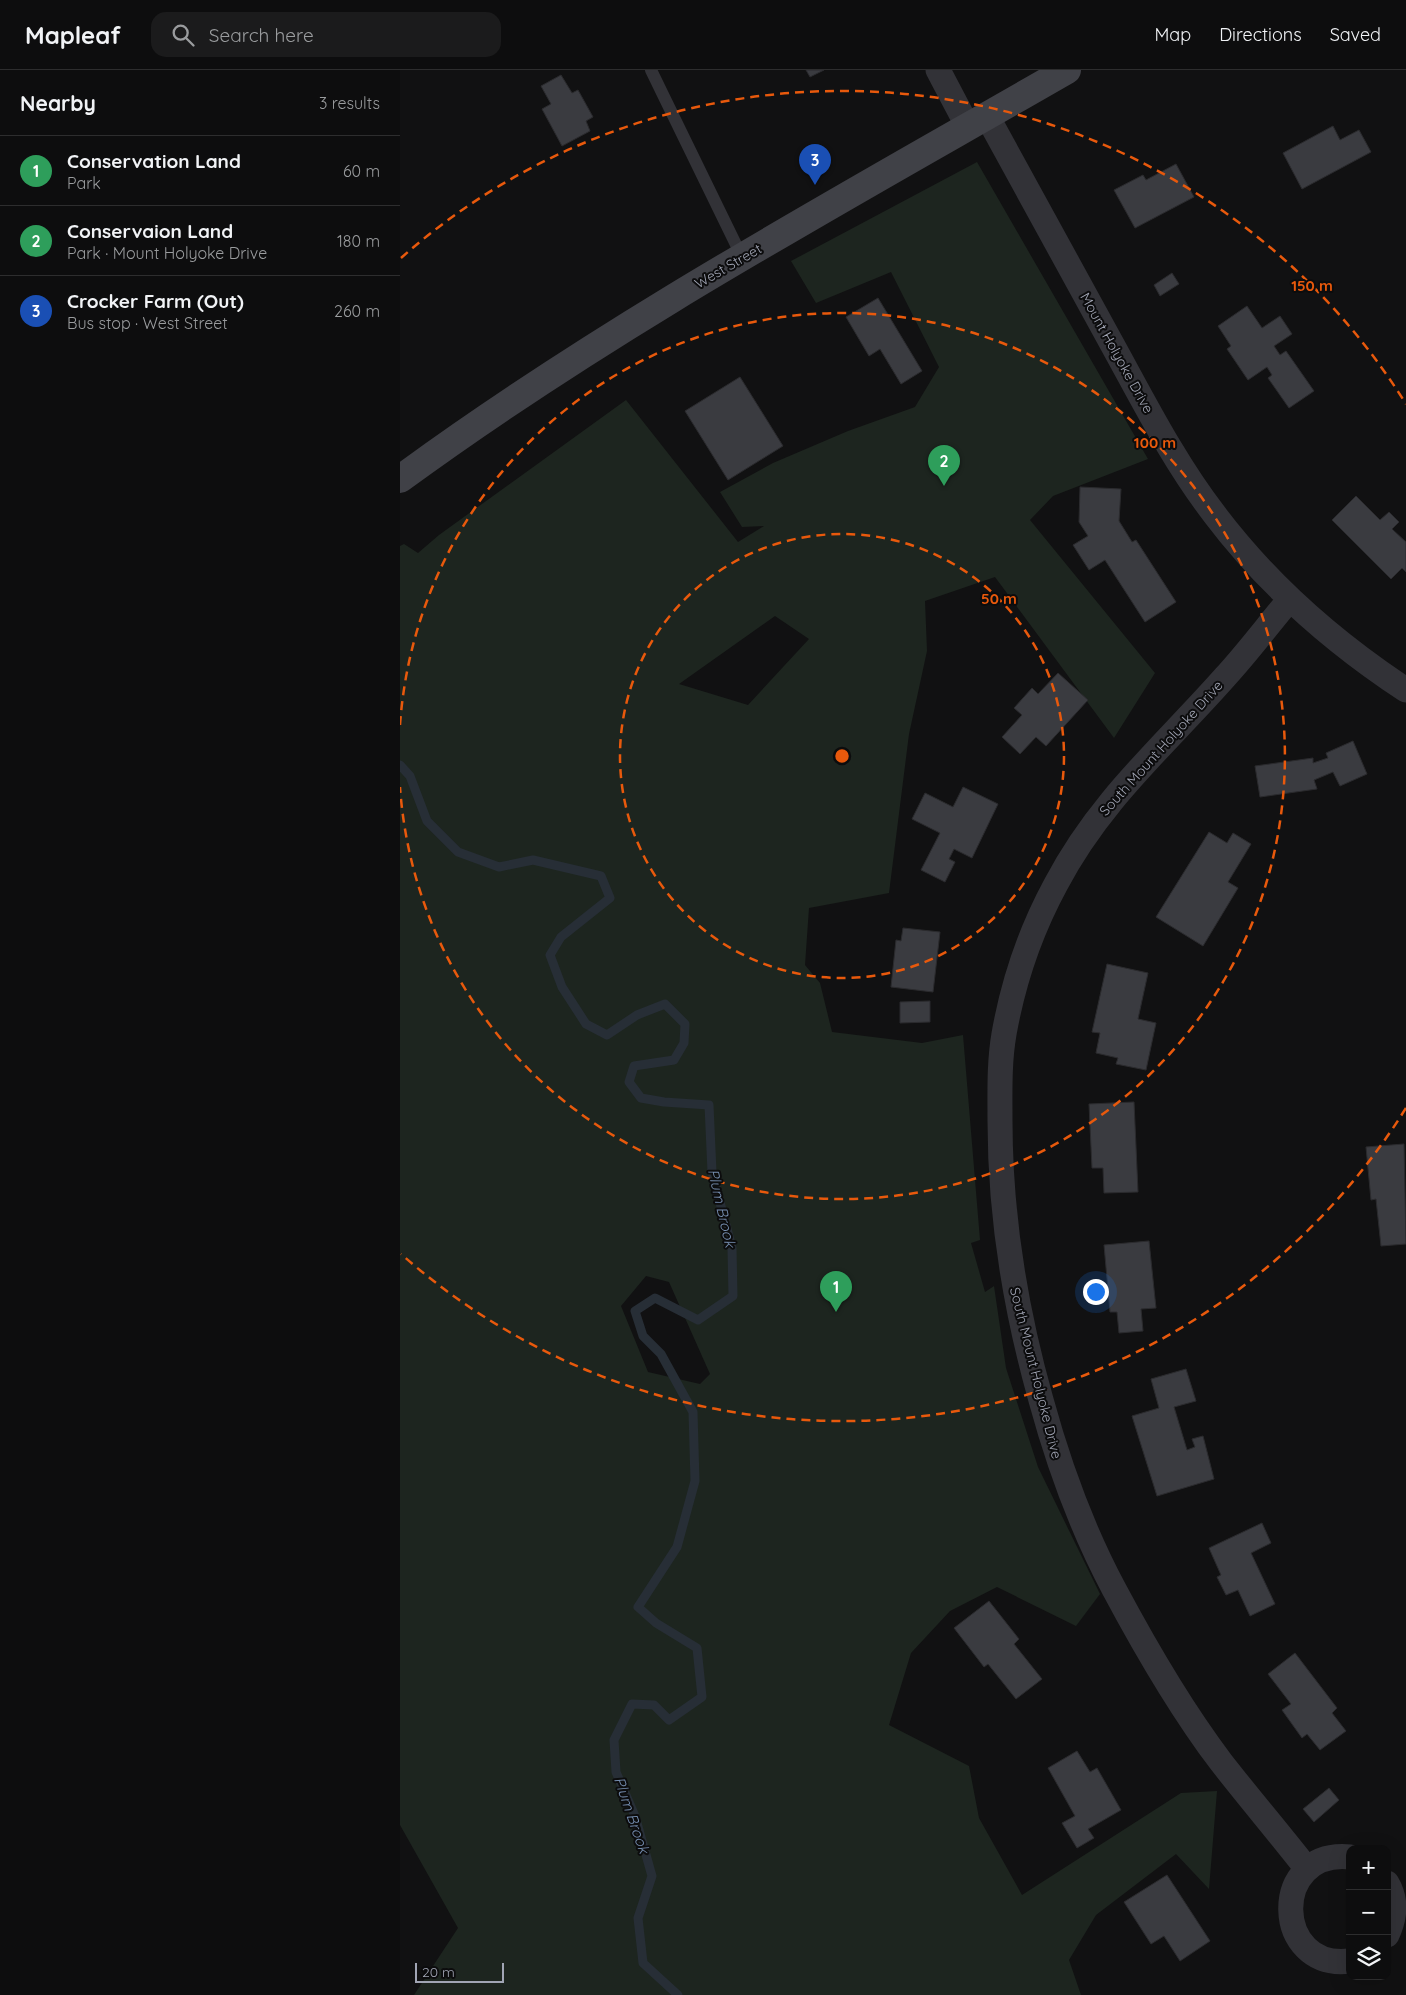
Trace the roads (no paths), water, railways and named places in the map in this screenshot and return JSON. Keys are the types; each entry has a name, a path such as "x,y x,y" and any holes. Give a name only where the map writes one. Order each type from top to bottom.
{"main road":[{"name":"West Street","path":"400,479 457,437 622,328 1066,70"}],"street":[{"name":"Mount Holyoke Drive","path":"938,70 978,121 1181,466 1231,535 1290,599 1360,659 1406,690"},
{"name":"South Mount Holyoke Drive","path":"1290,599 1226,677 1137,769 1104,808 1077,847 1054,887 1024,960 1003,1037 1000,1072 1000,1149 1003,1212 1016,1300 1032,1369 1049,1429 1079,1516 1113,1588 1178,1698 1221,1762 1308,1869"},
{"path":"1346,1857 1322,1860 1308,1869 1296,1882 1290,1898 1290,1916 1295,1932 1305,1946 1319,1956 1335,1961 1346,1961"},
{"path":"1391,1894 1394,1902 1391,1925"}],"lane":[{"path":"652,70 742,257"}],"waterway":[{"name":"Plum Brook","path":"400,765 410,776 427,821 458,852 499,867 533,860 601,876 610,898 561,937 550,955 562,987 586,1024 607,1035 637,1015 665,1004 685,1024 684,1043 674,1060 634,1066 629,1082 641,1098 664,1102 709,1105 712,1172 732,1248 733,1296 698,1320 655,1298 635,1311 643,1336 661,1354 693,1412 695,1481 677,1547 638,1607 656,1623 697,1648 702,1697 669,1720 654,1705 632,1704 614,1740 616,1772 635,1816 652,1876 638,1918 643,1963 678,1995"}],"place":[{"name":"Crocker Farm (Out)","path":"815,185"},
{"name":"Conservaion Land","path":"944,486"},
{"name":"Conservation Land","path":"836,1312"}]}
